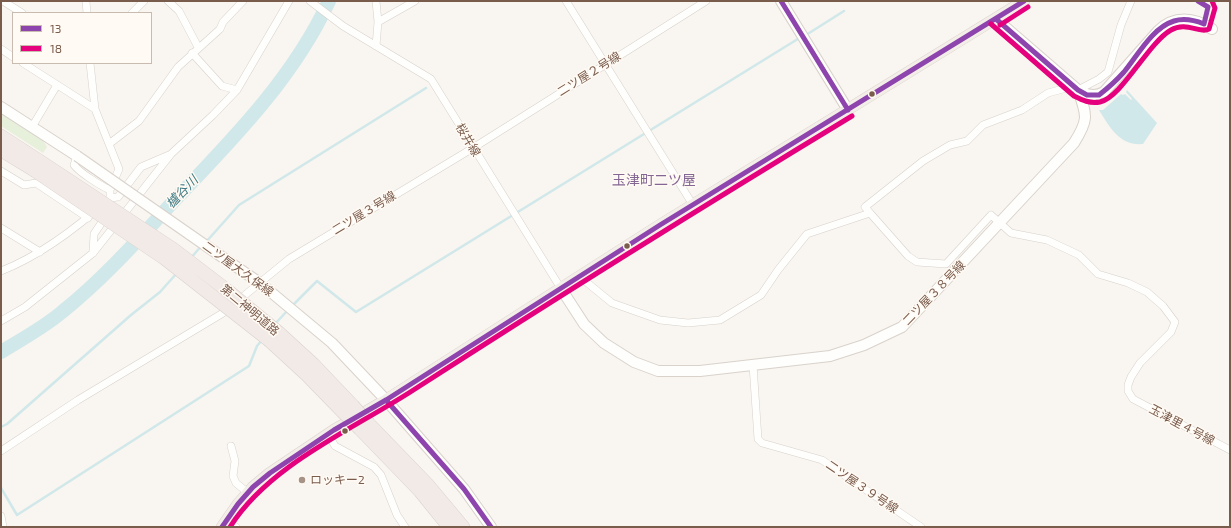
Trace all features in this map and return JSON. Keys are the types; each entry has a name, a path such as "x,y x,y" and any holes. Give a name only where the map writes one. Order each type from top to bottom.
{"highway":[{"name":"第二神明道路","path":"1,136 36,165 274,337 308,375 348,409 427,484 463,527"},
{"name":"第二神明道路","path":"1,150 36,165"},
{"name":"第二神明道路","path":"365,426 450,527"}],"main road":[{"path":"224,523 248,492 270,473 328,434 386,400 560,287 1024,1"}],"street":[{"path":"3,1 20,12"},
{"path":"86,1 87,12"},
{"path":"133,12 144,1"},
{"path":"168,1 179,11 198,47"},
{"path":"109,144 139,121 178,67 198,47 220,29 223,22 243,1"},
{"path":"1,321 25,307 93,253 171,154 213,115 237,90 289,1"},
{"name":"桜井線","path":"310,1 343,25 431,79 472,148 560,287"},
{"path":"376,1 378,22 376,46"},
{"path":"378,22 415,1"},
{"path":"566,1 693,205"},
{"name":"二ツ屋２号線","path":"472,148 706,1"},
{"path":"781,1 848,110"},
{"path":"1000,224 991,215 946,264 932,264 917,262 908,256 865,207 869,202 923,161 950,145 967,141 983,125 1022,110 1048,93 1076,88 1099,79 1108,72 1121,26 1131,1"},
{"path":"996,19 1076,88 1087,95 1099,95 1104,92 1163,26 1186,18 1195,20 1212,29"},
{"path":"1,49 12,56"},
{"path":"192,53 222,86 237,90"},
{"path":"25,64 95,109"},
{"path":"90,64 95,109 119,169 110,190"},
{"path":"32,127 57,85"},
{"name":"二ツ屋３８号線","path":"560,287 584,324 604,343 634,362 658,371 700,371 830,356 864,346 902,327 1000,224 1074,143 1084,126 1085,111 1076,88"},
{"name":"二ツ屋大久保線","path":"1,107 77,156 225,259 260,284 332,343 386,400 464,489 491,527"},
{"name":"二ツ屋３号線","path":"1,451 78,400 224,313 289,259 472,148"},
{"path":"1,271 22,263 40,252 114,198 141,167 171,154"},
{"path":"77,156 74,165 78,170 99,185 110,190 114,198"},
{"path":"1,171 24,185 36,183 88,218"},
{"path":"93,253 94,234 114,198"},
{"path":"579,276 591,288 612,303 660,320 688,323 720,320 761,295 778,270 807,234 870,213"},
{"name":"玉津里４号線","path":"1000,224 1011,233 1047,240 1079,254 1098,274 1128,283 1147,292 1164,306 1175,322 1171,332 1140,363 1131,377 1128,385 1128,391 1133,399 1230,450"},
{"path":"1,228 40,252"},
{"name":"二ツ屋３９号線","path":"753,365 758,439 762,443 822,460 920,527"},
{"path":"328,434 335,446 374,467 381,476 397,515 405,527"},
{"path":"231,446 235,461 233,476 236,483 248,492"},
{"path":"1,516 3,527"},
{"path":"224,523 236,527"}],"green space":[{"path":"1,113 42,139 47,147 43,153 1,126"}],"water":[{"path":"1127,90 1157,123 1143,144 1135,144 1122,139 1107,123 1099,110 1103,110 1121,94 1125,94 1131,100 1132,99 1126,92"}],"waterway":[{"name":"櫨谷川","path":"1,352 47,323 77,300 132,246 216,157 279,83 314,30 329,1"},
{"path":"806,35 844,11"},
{"path":"292,306 317,281 356,312 801,37"},
{"path":"206,242 239,205 426,88"},
{"path":"191,258 202,245"},
{"path":"1,427 7,424 131,315 160,292 177,273"},
{"path":"274,325 288,310"},
{"path":"1,488 17,515 249,366 257,346 262,340"}],"transit line":[{"name":"13","path":"781,1 848,110"},
{"name":"13","path":"222,527 238,504 253,487 270,473 334,430 386,400 660,225 1024,1"},
{"name":"13","path":"996,19 1078,90 1087,95 1099,95 1121,75 1152,36 1166,25 1178,20 1193,21 1204,24 1208,7 1198,1"},
{"name":"18","path":"991,24 1074,96 1086,101 1100,102 1108,98 1117,90 1153,46 1171,30 1182,27 1201,30 1209,29 1215,8 1212,1"},
{"name":"18","path":"1000,25 1028,7"},
{"name":"18","path":"230,527 247,505 267,484 315,449 391,404 632,251 852,116"},
{"name":"13","path":"386,400 464,489 491,527"}],"place":[{"name":"ロッキー2","path":"302,480"}],"district":[{"name":"玉津町二ツ屋","path":"654,180"}]}
